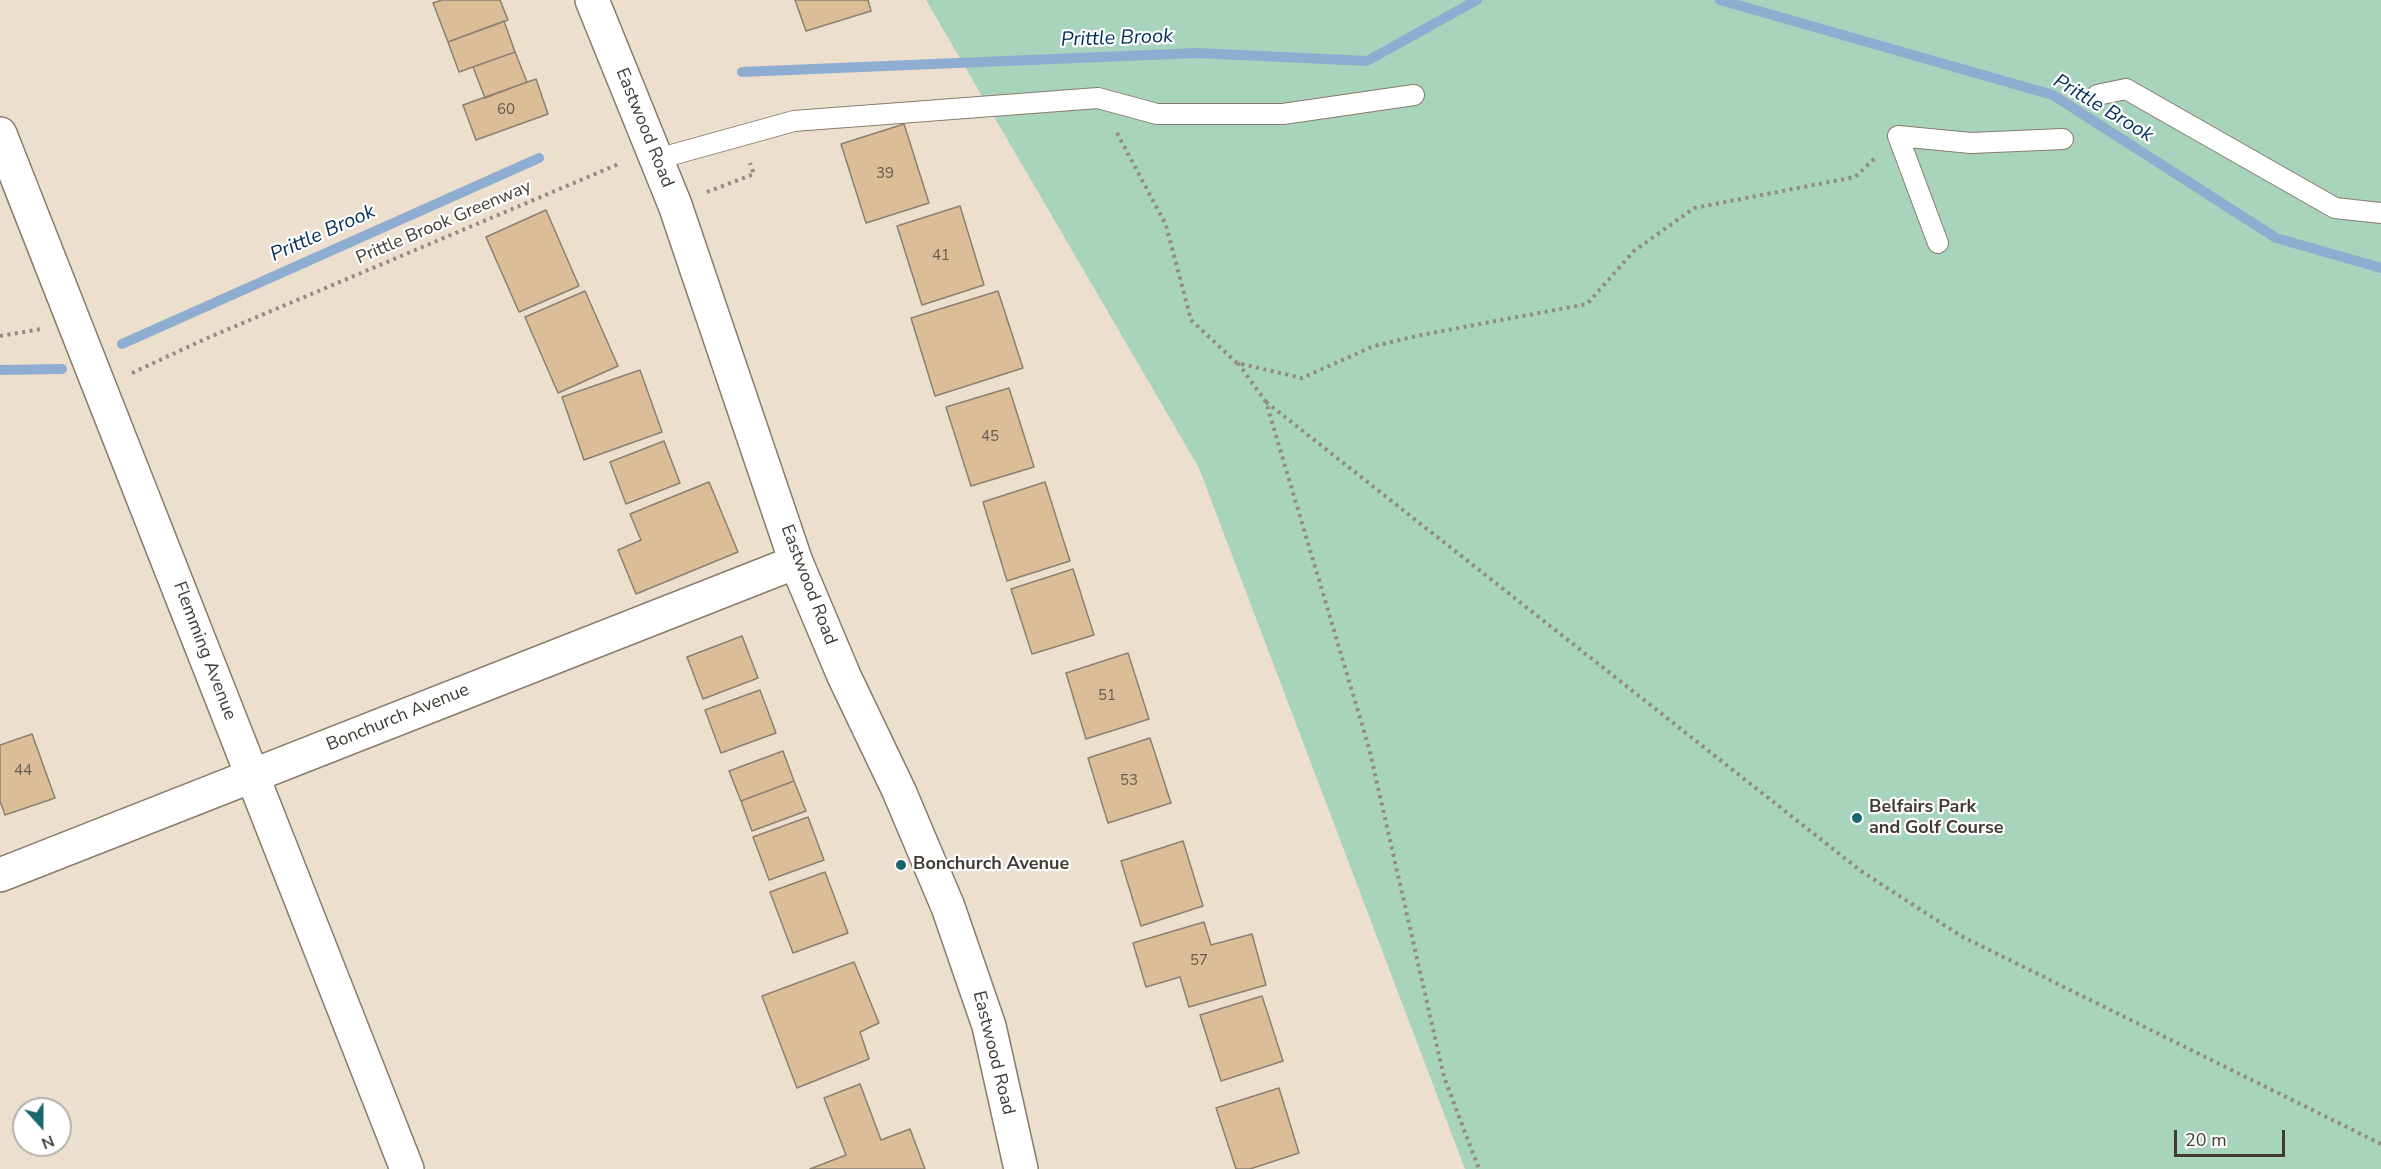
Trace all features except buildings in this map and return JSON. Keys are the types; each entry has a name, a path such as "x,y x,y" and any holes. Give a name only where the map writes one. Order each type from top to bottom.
{"street":[{"name":"Eastwood Road","path":"592,0 675,205 796,562 844,676 899,791 948,906 989,1026 1021,1169"},
{"name":"Flemming Avenue","path":"0,134 407,1169"},
{"name":"Bonchurch Avenue","path":"0,875 796,562"}],"lane":[{"path":"2097,95 2126,89 2335,208 2381,213"},
{"path":"657,159 795,121 1098,98 1157,114 1283,114 1414,95"},
{"path":"1938,243 1898,136 1971,143 2063,138"}],"path":[{"path":"1098,98 1166,225 1191,320 1238,363 1266,402 1861,871 1961,936 2381,1144"},
{"path":"675,205 754,174 740,136"},
{"path":"1238,363 1302,378 1374,346 1587,304 1634,251 1694,208 1855,177 1898,136"},
{"name":"Prittle Brook Greenway","path":"91,363 114,355 123,377 216,335 624,162"},
{"path":"1266,402 1369,748 1444,1077 1479,1169"}],"green space":[{"name":"Belfairs Park and Golf Course","path":"926,0 2381,0 2381,1169 1465,1169 1199,468"}],"waterway":[{"name":"Prittle Brook","path":"742,72 1197,53 1367,61 1477,0"},
{"name":"Prittle Brook","path":"1720,0 2053,95 2276,238 2381,268"},
{"name":"Prittle Brook","path":"122,344 539,158"},
{"name":"Prittle Brook","path":"0,370 62,369"}],"place":[{"name":"Belfairs Park and Golf Course","path":"1857,818"},
{"name":"Bonchurch Avenue","path":"901,865"}]}
